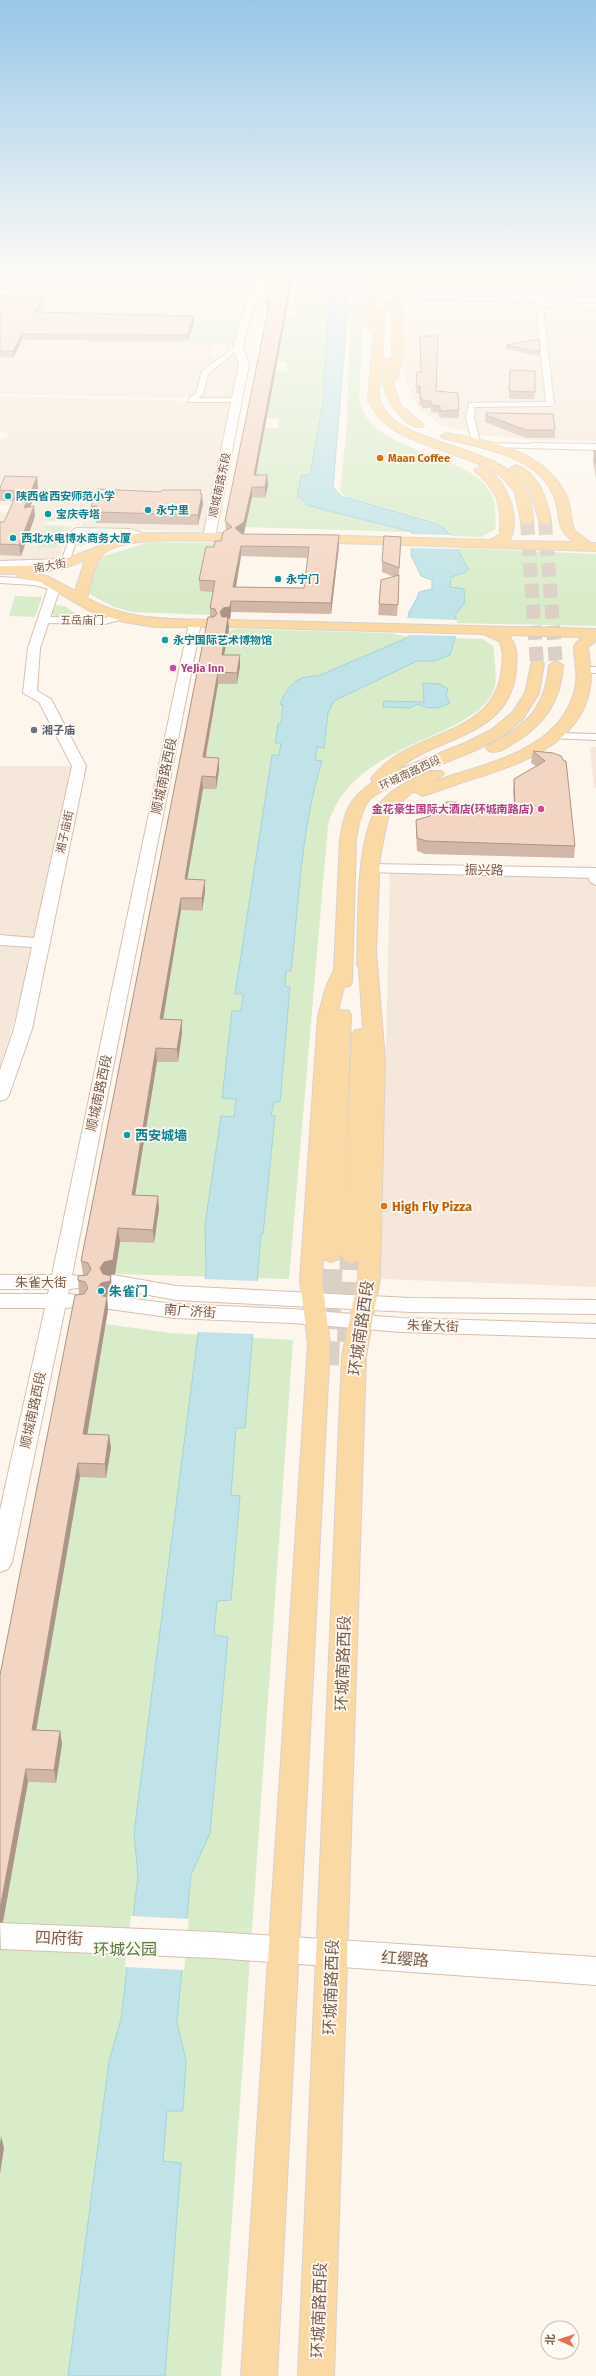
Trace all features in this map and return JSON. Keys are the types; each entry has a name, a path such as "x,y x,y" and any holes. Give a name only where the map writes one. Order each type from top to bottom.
{"main road":[{"path":"373,387 376,407 383,416 394,425 418,437 480,460 504,473 519,488 524,499 527,521"},
{"path":"389,387 392,402 398,411 424,429 494,457 525,476 538,492 542,501 546,521"},
{"path":"389,392 391,387"},
{"path":"437,434 489,445 525,460 542,472 556,488 564,506 570,535"},
{"path":"418,437 437,451 486,474 498,485 504,499 506,534 504,538 492,544"},
{"path":"506,534 570,535 592,547"},
{"name":"南大街","path":"0,575 22,573 66,562 130,539 150,536 225,537"},
{"path":"297,539 592,547"},
{"path":"76,596 92,559 98,551"},
{"name":"南大街","path":"0,570 40,577 102,611 120,617 155,622 202,623"},
{"path":"229,624 596,633"},
{"path":"484,630 498,633 509,644 580,646 588,639 596,637"},
{"path":"364,796 401,759 474,724 499,704 509,681 509,644"},
{"path":"386,806 430,788 524,754 556,736 574,714 589,670 580,646"},
{"name":"环城南路西段","path":"331,1254 344,969 348,840 355,810 364,796 390,780 482,741 500,730 526,706 537,677 537,664"},
{"name":"环城南路西段","path":"352,1255 358,1107 372,869 376,830 386,806 415,784 495,748 527,729 548,704 554,688 556,664"},
{"name":"环城南路西段","path":"316,2376 354,1356 369,1279 375,1059 367,951"},
{"name":"环城南路西段","path":"259,2376 282,1951 319,1344 311,1274 328,1016 335,987 344,969"}],"street":[{"path":"201,387 199,394 192,400 237,400"},
{"name":"顺城南路东段","path":"209,537 240,387"},
{"path":"476,442 470,418 472,405 550,404 548,387"},
{"path":"489,445 596,447"},
{"path":"525,460 521,456 520,451 531,446"},
{"path":"0,564 66,562 79,521"},
{"path":"76,531 130,532 150,536"},
{"path":"0,580 34,582 55,586"},
{"name":"湘子庙街","path":"0,1095 22,1029 78,766 44,698 30,693 34,648 55,586"},
{"name":"五岳庙门","path":"43,620 105,621 120,617"},
{"name":"顺城南路西段","path":"0,1562 202,623"},
{"path":"556,736 596,737"},
{"name":"振兴路","path":"372,869 595,876"},
{"path":"0,940 41,943"},
{"name":"朱雀大街","path":"0,1282 60,1281 80,1292 56,1301 0,1301"},
{"name":"南广济街","path":"113,1282 175,1302"},
{"name":"南广济街","path":"110,1303 175,1302 272,1306"},
{"name":"朱雀大街","path":"362,1312 410,1305 596,1307"},
{"name":"朱雀大街","path":"272,1306 596,1331"},
{"name":"四府街","path":"1,1936 214,1945"},
{"name":"红缨路","path":"214,1945 282,1951 596,1971"}],"shaded area":[{"path":"0,387 198,387 195,394 192,396 172,398 0,394"},
{"path":"204,387 235,387 233,397 200,398"},
{"path":"408,387 596,387 596,441 530,440 476,434 439,424 423,412 411,397"},
{"path":"0,396 232,402 205,531 87,529 81,527 83,521 47,522 46,525 72,526 59,558 54,560 0,561 0,512 26,512 29,505 0,505 0,439 8,436 9,433 0,432"},
{"path":"590,747 596,747 596,788 594,788"},
{"path":"0,766 79,766 41,943 0,939"},
{"path":"390,868 596,873 596,1287 381,1279"},
{"path":"0,944 36,947 0,1067"}],"green space":[{"path":"272,387 323,387 315,450 302,497 330,511 409,532 245,527 252,497 266,497 267,486 254,485 265,428 278,428 279,419 266,418"},
{"path":"348,387 360,387 359,398 366,417 380,431 399,442 463,468 480,479 493,497 496,529 481,537 451,536 433,521 347,497 340,492 346,436"},
{"path":"61,510 72,512 69,520 47,521 49,518 59,518"},
{"path":"46,525 64,527 59,536 42,536"},
{"path":"82,535 111,536 80,546 77,545"},
{"path":"41,537 59,538 56,548 37,548"},
{"path":"149,542 224,543 211,615 132,612 114,607 87,593 98,558"},
{"path":"459,548 596,554 596,626 454,623 462,603 464,590 450,587 451,577 467,569 458,550"},
{"path":"15,596 42,597 35,617 9,616"},
{"path":"53,605 64,606 80,616 55,616 51,614"},
{"path":"236,629 390,633 409,637 483,639 493,646 494,649 496,682 485,704 466,719 387,757 362,774 341,796 328,825 289,1279 115,1274 120,1242 154,1243 159,1209 133,1208 157,1062 178,1062 182,1033 161,1032 181,910 202,911 205,892 185,892 218,684 237,684 239,671 222,666 228,631"},
{"name":"环城公园","path":"106,1324 170,1333 293,1340 221,2376 0,2376 0,1939 28,1782 56,1783 34,1743"}],"water":[{"path":"324,387 341,387 333,487 341,496 432,522 444,528 459,548 458,550 468,569 466,572 451,577 450,587 464,589 465,602 456,614 455,638 450,655 434,661 417,661 334,701 328,713 324,748 317,747 315,760 322,761 309,812 305,839 291,971 286,971 285,986 290,987 280,1102 274,1102 271,1115 275,1116 263,1234 261,1234 245,1428 236,1428 231,1495 240,1496 231,1600 217,1601 214,1635 228,1637 210,1833 191,1875 177,2022 186,2061 183,2111 167,2111 163,2161 181,2163 165,2376 68,2376 109,2061 121,2019 138,1876 134,1833 206,1272 205,1225 221,1116 234,1117 236,1099 222,1098 232,1011 241,1011 243,994 235,994 272,755 279,755 281,743 275,743 278,724 281,724 283,705 280,704 290,687 304,677 318,676 409,637 411,633 408,614 417,599 419,592 432,589 432,580 421,576 411,555 412,532 306,505 302,498 297,498 301,476 310,475 323,402"},
{"path":"423,683 440,684 448,689 446,695 450,703 442,707 434,708 418,704 409,708 383,707 384,701 424,702"}],"pier":[{"path":"409,534 450,535 460,549 409,548"},
{"path":"405,618 457,620 457,636 408,635"},
{"path":"204,1279 259,1281 254,1334 197,1332"},
{"path":"131,1916 189,1919 184,1970 125,1967"}],"building":[{"name":"西安城墙","path":"252,387 271,387 254,475 267,475 265,487 252,487 244,522 235,528 242,534 339,535 331,603 231,601 230,607 223,608 220,612 222,617 228,617 222,655 240,655 237,673 218,672 203,757 219,758 217,772 216,777 202,776 185,879 205,880 202,898 181,898 160,1019 182,1020 177,1049 156,1048 132,1195 158,1196 153,1230 118,1228 113,1260 104,1262 100,1268 103,1274 111,1276 110,1281 101,1283 97,1289 100,1295 107,1297 83,1434 109,1435 105,1464 78,1463 32,1730 60,1731 54,1770 26,1769 0,1909 0,1675 75,1295 84,1294 88,1288 85,1282 78,1280 78,1276 87,1275 91,1269 88,1263 81,1261 208,617 214,617 217,614 215,609 210,608 215,581 199,580 206,547 214,547 215,541 221,541 223,532 232,527 225,521","holes":["241,546 309,547 304,588 233,587"]},
{"path":"420,387 436,387 436,391 458,393 459,410 443,411 440,410 440,406 431,405 431,401 422,401 422,398 420,398"},
{"path":"509,387 535,387 535,392 509,391"},
{"path":"486,413 553,414 555,430 526,430 486,415"},
{"path":"594,451 596,451 596,464"},
{"path":"5,476 37,477 24,508 34,506 19,545 0,544 0,522 4,522 18,491 0,490"},
{"path":"97,489 161,492 162,490 201,490 200,494 202,494 198,515 96,512 97,506 91,506"},
{"path":"384,536 401,537 399,568 382,561"},
{"path":"399,575 398,605 379,604 381,580"},
{"name":"金花豪生国际大酒店(环城南路店)","path":"533,751 553,753 561,756 564,761 566,761 575,846 426,841 417,838 416,820 430,816 436,808 447,802 456,802 465,807 515,808 514,779 545,761"}],"tunnel":[{"path":"527,521 537,664"},
{"path":"545,521 556,665"},
{"path":"327,1365 331,1254"},
{"path":"349,1342 352,1255"}],"place":[{"name":"Maan Coffee","path":"380,458"},
{"name":"陕西省西安师范小学","path":"8,496"},
{"name":"永宁里","path":"148,510"},
{"name":"宝庆寺塔","path":"48,514"},
{"name":"西北水电博水商务大厦","path":"13,538"},
{"name":"永宁门","path":"278,579"},
{"name":"永宁国际艺术博物馆","path":"165,640"},
{"name":"YeJia Inn","path":"173,668"},
{"name":"湘子庙","path":"34,730"},
{"name":"金花豪生国际大酒店(环城南路店)","path":"541,809"},
{"name":"西安城墙","path":"127,1135"},
{"name":"High Fly Pizza","path":"384,1206"},
{"name":"朱雀门","path":"101,1291"}]}
